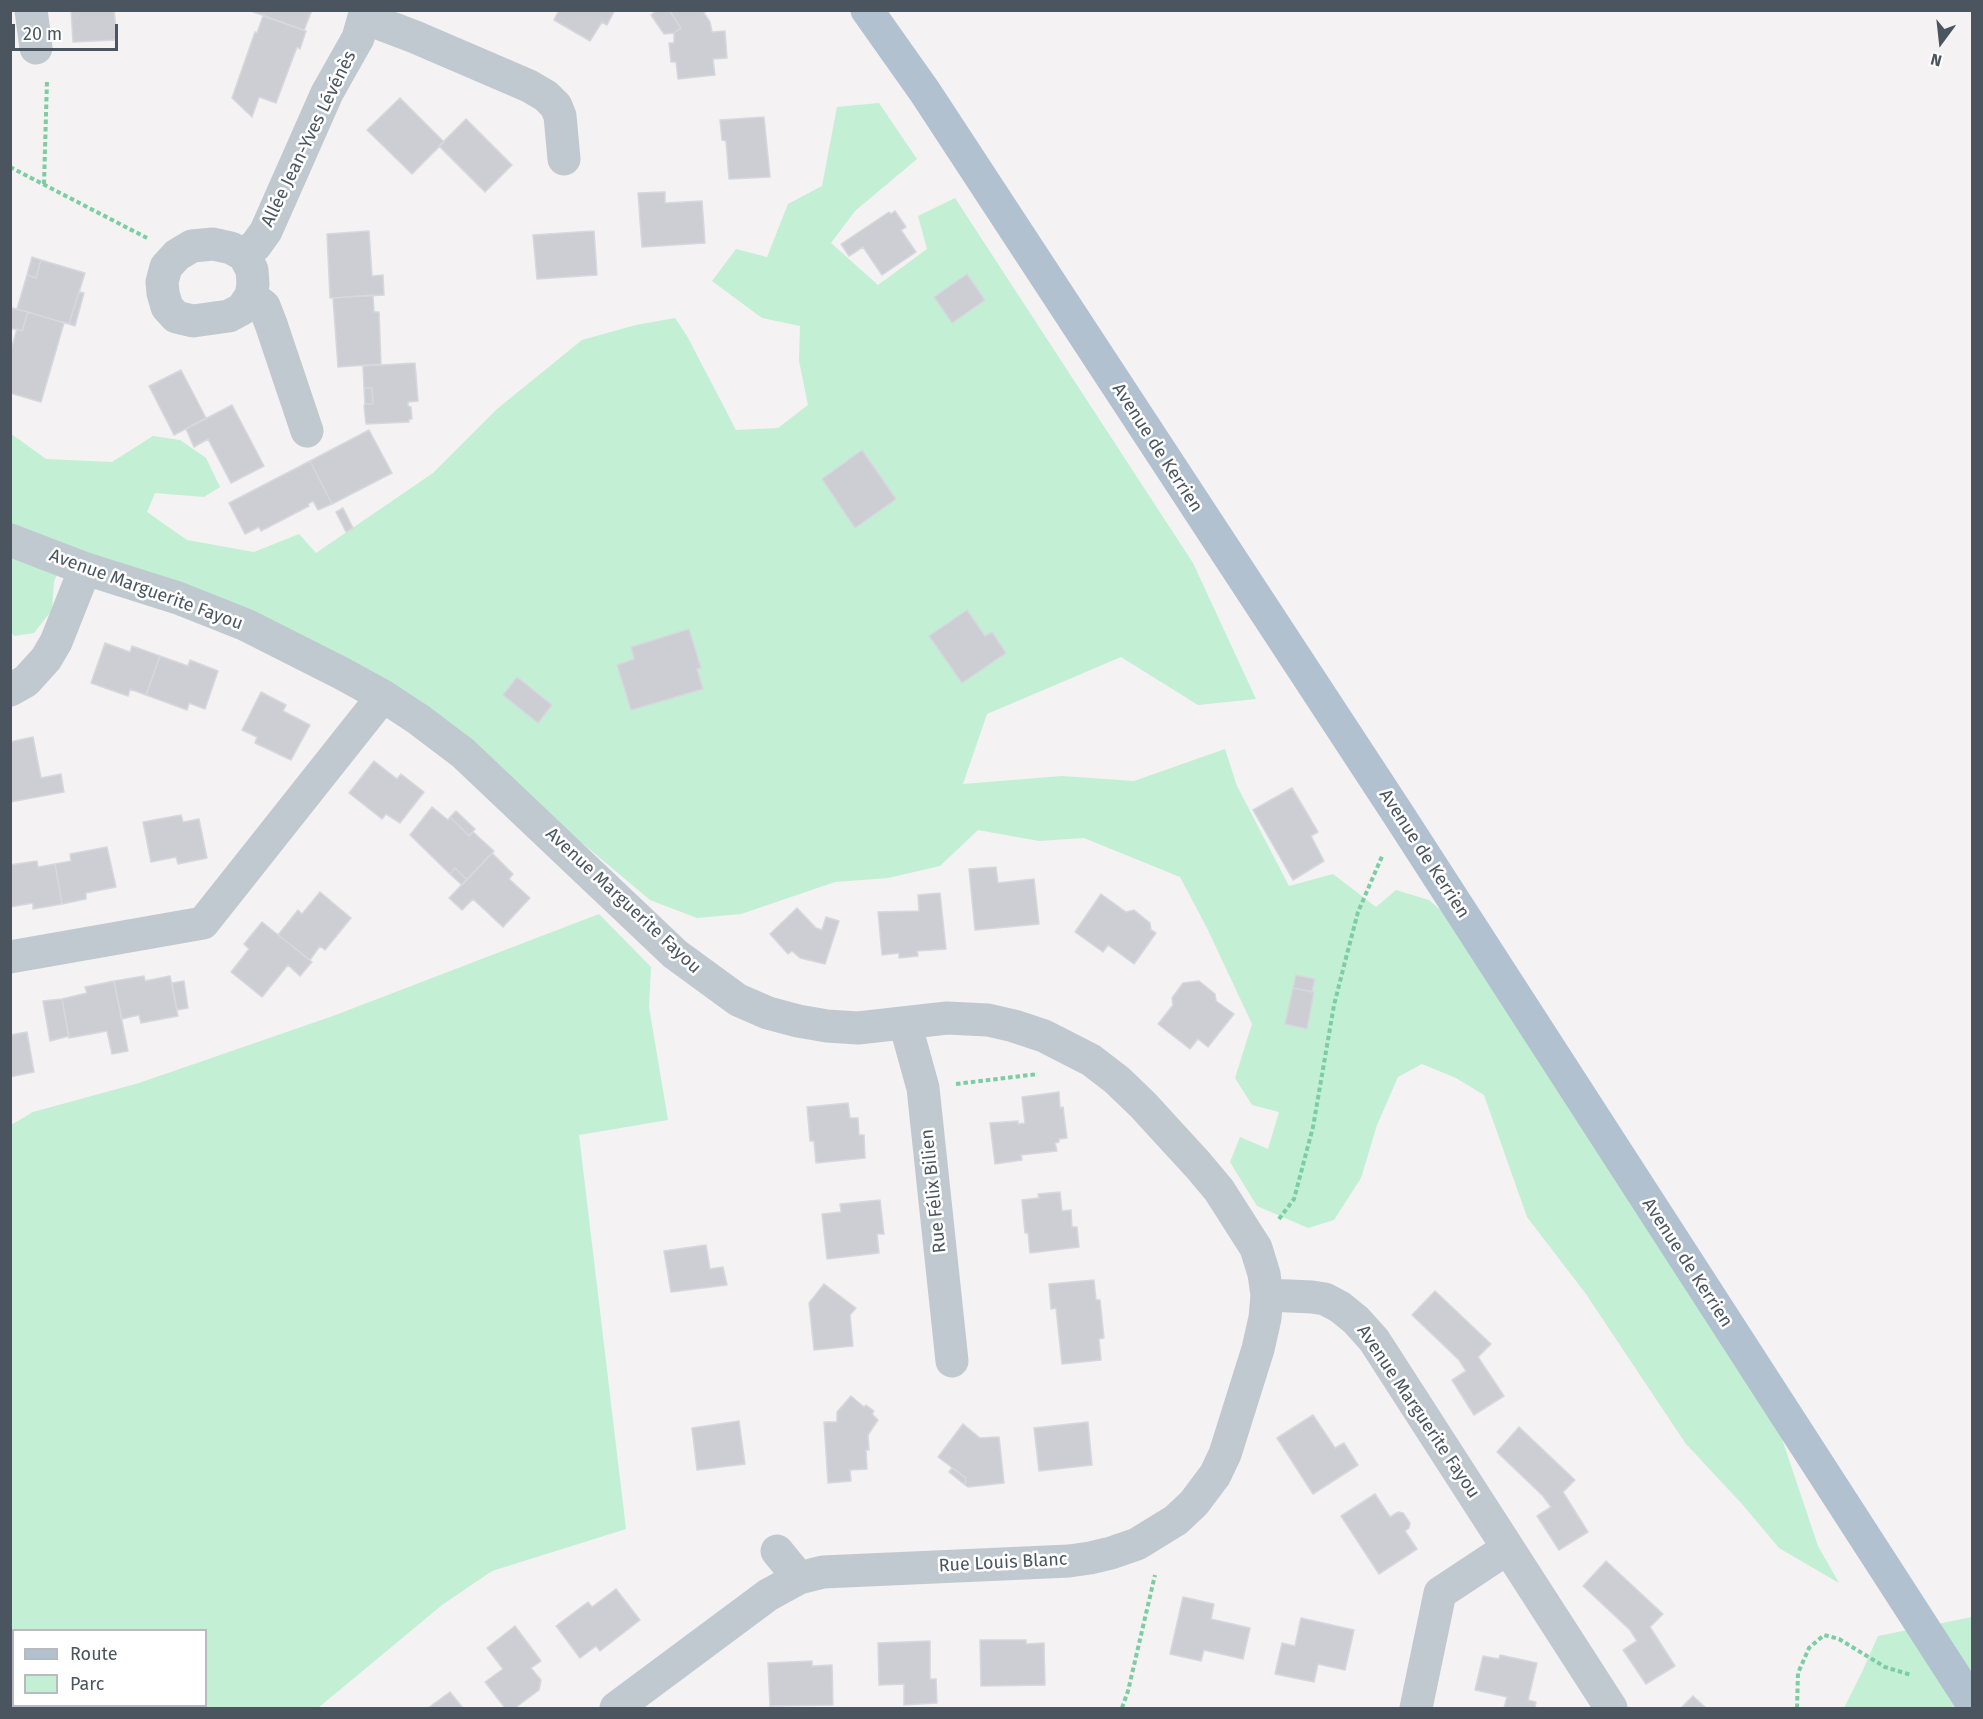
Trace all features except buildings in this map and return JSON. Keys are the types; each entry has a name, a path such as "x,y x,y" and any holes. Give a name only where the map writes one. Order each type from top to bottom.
{"main road":[{"name":"Avenue de Kerrien","path":"867,10 931,102 1400,817 1968,1697"}],"street":[{"path":"31,10 36,48"},
{"name":"Allée Jean-Yves Lévénès","path":"244,255 256,245 266,231 327,93 358,38 365,14 529,86 546,96 556,106 560,116 564,159"},
{"path":"213,244 231,248 244,255 252,270 251,296 242,309 229,316 193,321 155,312 163,293 162,282 166,267 177,255 192,246 213,244"},
{"path":"251,296 264,306 307,430"},
{"name":"Avenue Marguerite Fayou","path":"10,540 83,568 178,598 246,625 383,696 418,719 462,753 675,954 738,1000 768,1013 827,1026 858,1028 947,1018 988,1020 1044,1036 1090,1060 1117,1080 1143,1105 1219,1190 1256,1248 1264,1274 1267,1295 1325,1299 1356,1320 1374,1340 1611,1708"},
{"path":"10,690 26,681 46,659 56,642 83,568"},
{"path":"10,957 204,923 383,696"},
{"name":"Rue Félix Bilien","path":"904,1023 923,1088 952,1360"},
{"name":"Rue Louis Blanc","path":"616,1708 768,1595 799,1578 823,1572 1069,1561 1111,1553 1137,1544 1159,1532 1194,1503 1215,1475 1225,1454 1258,1349 1267,1295"},
{"path":"1416,1708 1440,1593 1508,1548"},
{"path":"777,1551 799,1578"}],"path":[{"path":"36,48 48,63 44,184"},
{"path":"10,167 177,255"},
{"path":"1256,1248 1294,1199 1313,1127 1335,1005 1358,912 1400,817"},
{"path":"923,1088 1047,1073 1090,1060"},
{"path":"1122,1708 1154,1583 1159,1532"},
{"path":"1797,1708 1798,1673 1809,1648 1824,1635 1839,1639 1885,1667 1968,1697"}],"green space":[{"path":"879,103 917,159 855,211 831,243 878,285 927,249 918,216 955,198 1193,563 1256,699 1198,705 1121,657 987,714 963,784 1062,776 1134,781 1225,749 1237,786 1289,886 1333,874 1376,907 1396,890 1429,900 1446,915 1781,1436 1818,1546 1839,1583 1779,1548 1686,1444 1586,1294 1527,1217 1484,1095 1456,1078 1422,1064 1398,1077 1377,1125 1361,1178 1334,1220 1308,1228 1257,1206 1230,1162 1240,1137 1268,1149 1279,1112 1252,1105 1235,1078 1252,1024 1207,928 1180,877 1084,838 1039,841 978,830 940,866 888,878 835,882 741,914 697,918 650,900 575,837 479,749 67,548 54,582 52,610 34,633 14,636 10,630 10,433 46,459 112,462 153,436 180,440 206,458 220,487 204,497 155,493 147,512 187,540 254,552 299,534 316,553 433,473 497,409 582,340 636,325 675,318 687,336 736,430 778,428 808,405 799,361 800,326 762,318 712,281 736,249 767,257 788,204 822,186 837,107"},
{"path":"599,914 651,967 649,1007 668,1120 579,1135 626,1529 492,1571 442,1605 318,1708 14,1708 207,1707 207,1629 12,1629 12,1706 10,1704 11,1125 33,1112 139,1083 333,1016"},
{"path":"1972,1617 1972,1708 1844,1708 1878,1636"}]}
